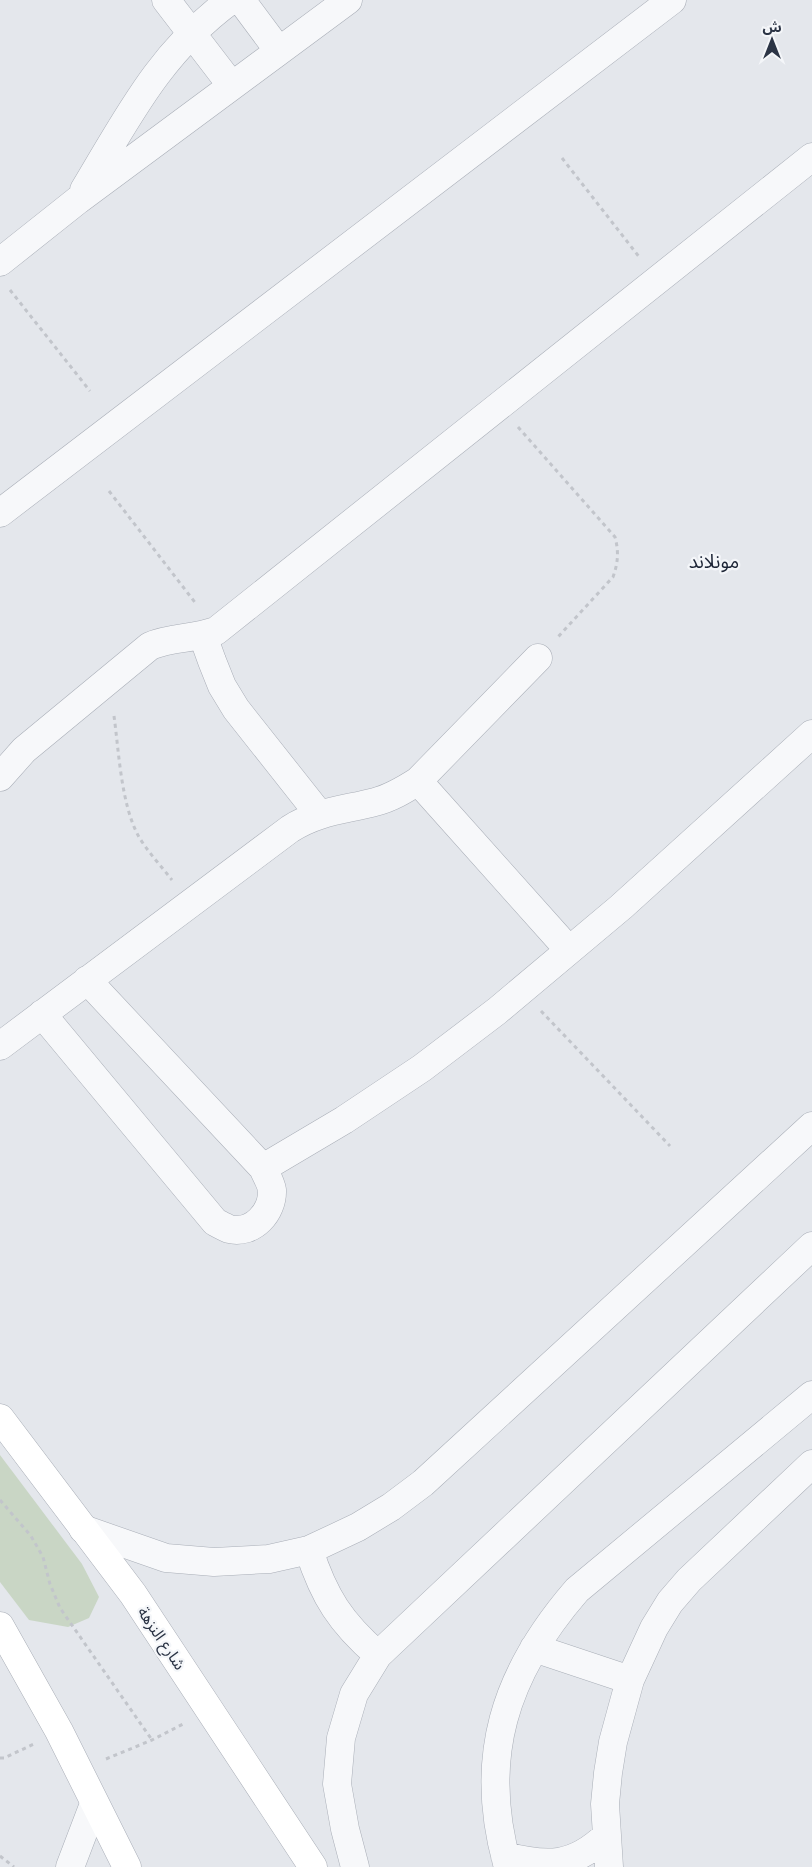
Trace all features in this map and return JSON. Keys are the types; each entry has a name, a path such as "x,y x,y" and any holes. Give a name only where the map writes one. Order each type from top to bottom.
{"main road":[{"name":"شارع النزهة","path":"0,1418 133,1594 312,1867"},
{"path":"0,1626 59,1731 127,1867"}],"street":[{"path":"166,0 232,86"},
{"path":"78,200 144,90 166,60 191,33 231,0"},
{"path":"242,0 280,51"},
{"path":"3,274 78,200 348,0"},
{"path":"0,513 672,0"},
{"path":"0,777 24,750 150,646 162,641 210,633 812,158"},
{"path":"210,633 222,686 236,709 319,814"},
{"path":"0,1046 304,820 319,814 377,802 398,794 418,781 538,658"},
{"path":"263,1168 344,1120 422,1068 497,1011 621,907 812,734"},
{"path":"418,781 569,950"},
{"path":"42,1014 215,1222 230,1229 247,1228 262,1219 271,1204 272,1188 263,1168 87,980"},
{"path":"83,1529 166,1558 214,1562 269,1559 309,1550 358,1527 391,1507 423,1483 812,1126"},
{"path":"355,1867 338,1784 341,1738 354,1694 378,1655 812,1246"},
{"path":"606,1836 590,1852 571,1862 548,1866 507,1862 497,1821 494,1785 497,1749 505,1714 517,1680 553,1618 577,1590 812,1395"},
{"path":"609,1867 605,1804 610,1757 620,1711 630,1680 654,1628 670,1602 689,1580 812,1464"},
{"path":"309,1550 317,1574 328,1597 358,1638 378,1655"},
{"path":"534,1648 630,1680"},
{"path":"70,1867 94,1804"}],"path":[{"path":"562,158 657,281"},
{"path":"3,274 90,391"},
{"path":"499,406 615,537 618,551 618,564 613,577 538,658"},
{"path":"109,491 210,633"},
{"path":"108,680 126,798 131,818 139,837 191,903"},
{"path":"522,990 670,1146"},
{"path":"0,1500 31,1536 43,1557 50,1584 60,1608 152,1740"},
{"path":"78,1770 152,1740 210,1710"},
{"path":"0,1758 4,1758 59,1731"},
{"path":"0,1856 14,1867"}],"green space":[{"path":"0,1455 82,1564 99,1597 89,1618 68,1627 29,1620 0,1582"}],"district":[{"name":"مونلاند","path":"714,561"}]}
